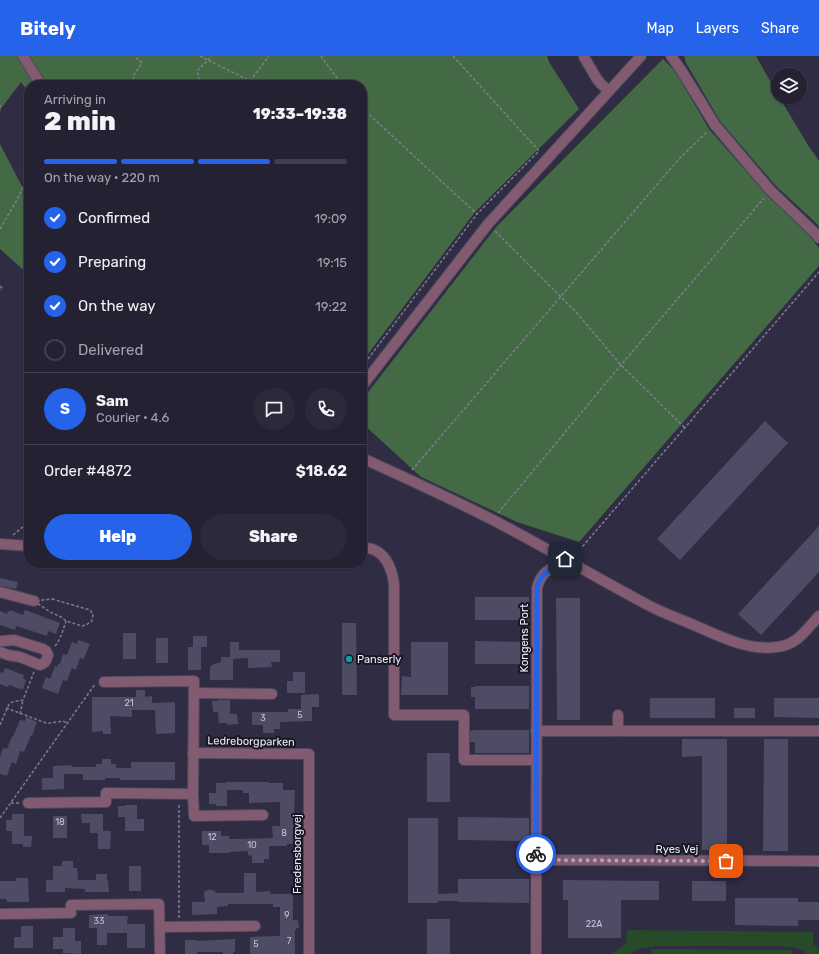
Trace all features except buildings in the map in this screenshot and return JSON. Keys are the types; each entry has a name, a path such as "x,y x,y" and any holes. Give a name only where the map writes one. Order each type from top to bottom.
{"street":[{"path":"23,56 38,80"},
{"path":"367,380 488,224 641,56"},
{"path":"671,56 682,70 715,125 770,190 819,238"},
{"path":"584,57 597,79 609,91"},
{"path":"367,460 492,520 648,605 741,644 776,647 787,645 796,640 819,616"},
{"path":"1,544 24,546"},
{"path":"367,548 373,549 387,561 392,572 394,584 394,715 464,715 464,760 536,760"},
{"name":"Kongens Port","path":"536,954 537,588 538,582 542,576 565,559"},
{"path":"0,592 34,601"},
{"path":"0,641 14,640 43,649 48,653 48,658 43,665 0,652"},
{"path":"104,682 194,681 194,693 272,694"},
{"name":"Ledreborgparken","path":"194,693 194,816 263,815"},
{"path":"618,715 618,731"},
{"path":"536,731 819,732"},
{"name":"Ledreborgparken","path":"193,753 309,754"},
{"name":"Fredensborgvej","path":"309,754 309,954"},
{"path":"28,803 106,802 106,793 193,794"},
{"name":"Ryes Vej","path":"536,860 819,861"},
{"path":"0,914 71,913 71,905 160,904 160,954"},
{"path":"160,927 255,926"}],"path":[{"path":"133,80 133,76 142,62 134,56"},
{"path":"200,56 248,80"},
{"path":"199,80 196,71 212,56"},
{"path":"251,80 269,56"},
{"path":"321,56 338,80"},
{"path":"367,360 477,214 539,151 453,56"},
{"path":"0,105 0,111"},
{"path":"367,113 477,214"},
{"path":"408,474 678,160 715,125"},
{"path":"0,229 24,185"},
{"path":"492,520 621,365 770,190"},
{"path":"488,224 576,312 621,365 685,428"},
{"path":"565,559 574,557 819,272"},
{"path":"0,286 2,288 0,290"},
{"path":"1,544 24,526"},
{"path":"52,599 90,610 93,614 92,621 86,626 82,626 66,621 34,601 52,599"},
{"path":"48,653 57,645 66,621"},
{"path":"20,714 23,700 37,664"},
{"path":"0,818 93,687 97,684 104,684 104,682"},
{"path":"0,724 9,704 23,700"},
{"path":"6,708 46,723 60,721 67,723"},
{"path":"179,927 180,794"}],"green space":[{"path":"0,56 547,56 549,62 579,109 475,212 367,355 367,80 24,80 24,86 21,82 0,110"},
{"path":"684,56 756,56 771,83 771,104 783,104 819,161 819,227 775,185 720,121 686,63"},
{"path":"663,59 675,71 709,129 767,195 808,234 819,248 818,267 579,542 517,522 421,477 367,428 367,394 497,226"},
{"path":"0,144 24,190 24,271 0,249"},
{"path":"627,930 813,932 813,944 819,949 819,954 808,954 797,948 781,946 656,946 641,948 629,954 612,954 626,943"},
{"path":"651,949 792,950 792,954 651,954"}],"way so far":[{"path":"536,854 536,860 726,861"}],"place":[{"name":"Panserly","path":"349,659"}],"route":[{"path":"536,854 536,595 538,582 542,576 565,559"}]}
